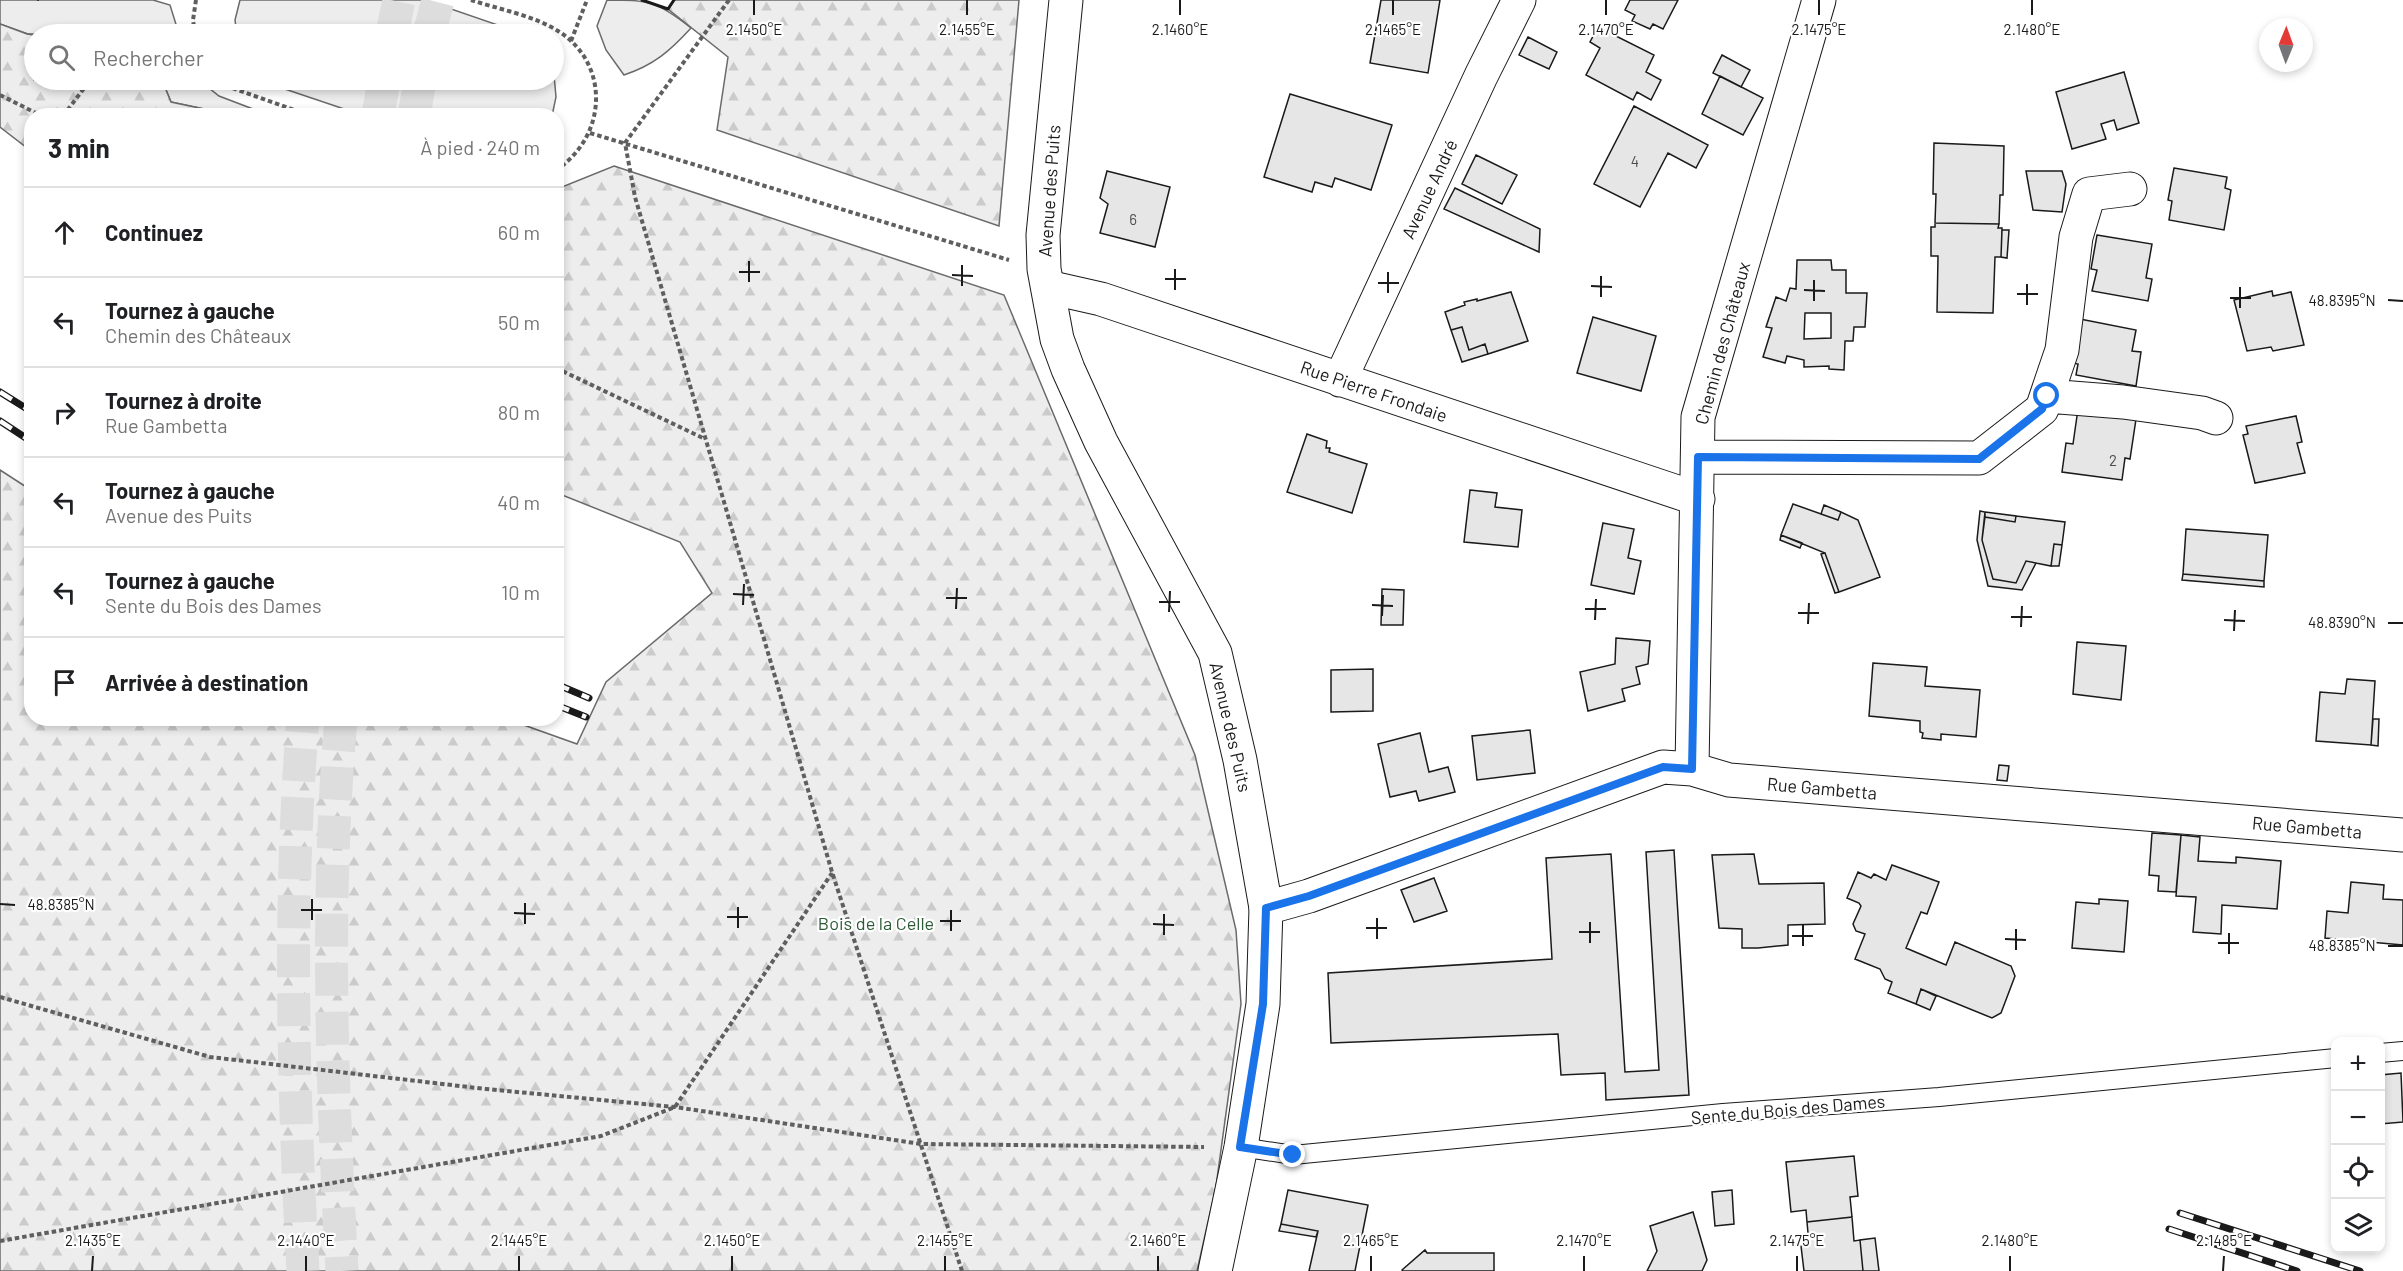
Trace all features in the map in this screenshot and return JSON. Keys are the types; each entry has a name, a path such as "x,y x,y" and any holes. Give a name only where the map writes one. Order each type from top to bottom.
{"street":[{"name":"Avenue des Puits","path":"1066,0 1043,235 1046,278 1057,339 1101,442 1215,653 1240,760 1266,908 1263,1004 1240,1147 1215,1271"},
{"name":"Avenue André","path":"1340,380 1481,76 1520,0"},
{"name":"Chemin des Châteaux","path":"1692,769 1698,417 1819,0"},
{"path":"1698,457 1979,459 2042,409 2062,350 2076,237 2089,194 2130,189"},
{"name":"Rue Pierre Frondaie","path":"1046,278 1340,380 1698,499"},
{"path":"2047,396 2157,407 2202,413 2216,418"},
{"name":"Rue Gambetta","path":"1266,908 1300,899 1663,767 1692,769 1728,780 2403,835"}],"lane":[{"path":"2385,1053 2403,1051"},
{"name":"Sente du Bois des Dames","path":"1240,1147 1293,1155 1723,1113 1939,1097 2331,1058"}],"path":[{"path":"194,24 196,0"},
{"path":"471,0 544,24"},
{"path":"571,41 587,0"},
{"path":"729,0 625,143 634,197 832,872 962,1271"},
{"path":"564,36 585,57 594,80 597,102 590,133 576,154 564,164"},
{"path":"69,108 83,90"},
{"path":"238,90 288,108"},
{"path":"0,95 26,108"},
{"path":"590,133 997,257 1046,278"},
{"path":"564,372 705,440"},
{"path":"0,1241 601,1136 675,1107 832,872"},
{"path":"0,997 210,1057 486,1089 675,1107 921,1144 1240,1147"}],"green space":[{"path":"0,0 153,0 170,5 176,24 24,24 24,33 0,24"},
{"path":"240,0 425,0 495,24 236,24"},
{"path":"607,0 643,2 661,7 691,28 661,56 644,67 624,75 606,50 597,26"},
{"path":"674,0 1019,0 999,226 717,130 728,57 668,9"},
{"path":"0,24 24,33 24,90 166,90 171,102 199,108 24,108 24,146 0,127"},
{"path":"166,90 212,90 219,96 250,108 199,108 171,102"},
{"path":"288,90 555,90 556,97 554,108 341,108"},
{"name":"Bois de la Celle","path":"614,166 1004,295 1195,755 1236,930 1241,1004 1216,1186 1197,1271 0,1271 0,470 24,485 24,726 527,726 577,744 606,682 712,593 680,542 564,496 564,186"}],"building":[{"path":"1381,0 1440,0 1428,73 1370,63"},
{"path":"1630,0 1678,0 1663,29 1653,24 1650,29 1632,21 1635,15 1625,10"},
{"path":"1598,27 1654,55 1646,72 1661,80 1651,100 1637,92 1633,100 1586,75 1600,48 1590,42"},
{"path":"1528,37 1557,52 1549,69 1519,55"},
{"path":"1722,55 1750,70 1741,87 1713,73"},
{"path":"2124,72 2139,123 2117,130 2114,120 2101,124 2106,139 2072,149 2056,92"},
{"path":"1720,76 1763,98 1743,135 1702,114"},
{"path":"1290,94 1392,125 1371,190 1335,178 1332,187 1315,182 1312,192 1264,177"},
{"path":"1634,106 1708,145 1696,168 1668,153 1640,207 1594,184"},
{"path":"1934,143 2004,146 2003,195 2000,195 1999,224 1935,223"},
{"path":"1476,155 1517,175 1502,204 1462,184"},
{"path":"2174,168 2227,177 2225,188 2231,190 2224,230 2169,220 2172,201 2168,200"},
{"path":"1107,171 1170,187 1155,247 1100,233 1108,204 1100,198"},
{"path":"2026,171 2062,171 2066,184 2062,212 2033,210"},
{"path":"1455,188 1540,229 1539,252 1444,209"},
{"path":"1935,223 1999,224 1998,228 2002,228 2001,257 1995,257 1993,313 1937,312 1938,256 1931,256 1931,227 1935,227"},
{"path":"2002,230 2009,230 2007,258 2001,257"},
{"path":"2097,235 2152,244 2146,278 2152,279 2148,301 2092,291 2097,270 2091,269"},
{"path":"1797,260 1831,260 1832,270 1846,270 1846,293 1867,293 1865,327 1854,327 1853,341 1845,341 1844,370 1829,369 1829,366 1804,367 1804,360 1787,356 1785,363 1763,357 1772,328 1766,327 1776,297 1786,301 1790,288 1796,289","holes":["1805,313 1831,313 1831,338 1804,339"]},
{"path":"2272,291 2273,296 2291,292 2304,345 2273,351 2271,347 2247,351 2234,300"},
{"path":"1511,292 1528,341 1488,354 1485,344 1469,350 1462,327 1451,330 1445,312 1465,305 1464,302"},
{"path":"1593,317 1656,336 1641,391 1577,373"},
{"path":"2080,319 2136,330 2132,351 2141,352 2136,386 2076,375 2078,364 2072,363"},
{"path":"1462,327 1469,350 1485,344 1488,354 1462,362 1451,330"},
{"path":"2078,409 2136,419 2130,459 2125,458 2122,480 2062,472 2066,443 2073,444"},
{"path":"2296,416 2302,442 2297,443 2305,473 2255,483 2243,435 2248,434 2246,426"},
{"path":"1307,434 1327,441 1326,448 1330,448 1329,452 1367,464 1352,513 1287,492"},
{"path":"1470,490 1497,493 1495,507 1522,510 1518,547 1464,542"},
{"path":"1793,504 1838,520 1841,512 1858,520 1880,577 1839,592 1825,553 1781,535"},
{"path":"1824,505 1841,512 1838,520 1821,514"},
{"path":"1980,511 1985,512 1982,540 1993,579 2016,583 2026,561 2036,563 2022,590 1988,586 1977,540"},
{"path":"1985,512 2016,516 2015,522 1985,517"},
{"path":"2016,516 2065,522 2062,545 2054,544 2051,566 2026,561 2016,583 1993,579 1982,540 1985,517 2015,522"},
{"path":"1603,523 1634,529 1628,558 1641,561 1634,594 1591,585"},
{"path":"2186,529 2268,535 2264,581 2183,574"},
{"path":"1781,535 1802,543 1800,548 1780,540"},
{"path":"2054,544 2062,545 2059,566 2051,566"},
{"path":"1825,553 1839,592 1835,593 1821,554"},
{"path":"2183,574 2264,581 2264,587 2182,580"},
{"path":"1382,589 1404,590 1403,625 1381,625"},
{"path":"1616,638 1650,641 1648,664 1636,667 1640,684 1622,689 1625,701 1588,711 1580,672 1615,664"},
{"path":"2077,642 2126,646 2121,700 2073,694"},
{"path":"1873,663 1927,667 1925,686 1980,690 1976,737 1941,734 1941,740 1922,738 1920,721 1869,716"},
{"path":"1373,669 1373,711 1331,712 1331,670"},
{"path":"2347,679 2375,681 2371,745 2316,741 2320,692 2345,694"},
{"path":"2373,719 2379,719 2378,746 2371,745"},
{"path":"1530,730 1535,773 1477,780 1472,736"},
{"path":"1420,733 1429,772 1448,767 1455,792 1419,801 1416,791 1390,797 1378,744"},
{"path":"1999,765 2009,766 2007,781 1997,780"},
{"path":"2152,833 2181,835 2176,892 2158,891 2159,876 2149,875"},
{"path":"2181,835 2200,837 2198,861 2236,863 2236,857 2281,861 2277,909 2222,905 2221,934 2193,932 2196,897 2176,896"},
{"path":"1674,850 1689,1095 1606,1100 1605,1073 1561,1075 1558,1034 1331,1043 1328,973 1552,959 1546,858 1611,854 1625,1072 1659,1070 1646,852"},
{"path":"1754,854 1759,884 1824,883 1825,924 1788,925 1788,945 1758,948 1742,948 1742,929 1719,928 1712,855"},
{"path":"1892,865 1939,882 1927,914 1921,912 1906,948 1946,965 1955,942 2011,966 2015,976 2001,1013 1992,1018 1921,989 1916,1004 1888,993 1892,982 1885,979 1880,969 1855,959 1865,934 1856,931 1853,924 1861,906 1847,898 1858,872 1871,878 1874,874 1886,880"},
{"path":"1434,878 1447,911 1414,922 1401,890"},
{"path":"2351,882 2384,885 2383,899 2403,900 2403,945 2325,938 2327,911 2348,913"},
{"path":"2099,899 2128,901 2124,952 2072,948 2076,902 2099,904"},
{"path":"1921,989 1936,996 1930,1010 1916,1004"},
{"path":"2401,1073 2403,1122 2385,1124 2385,1075"},
{"path":"1854,1156 1858,1196 1850,1197 1852,1217 1807,1222 1806,1210 1791,1212 1786,1162"},
{"path":"1288,1190 1368,1205 1355,1271 1309,1271 1318,1231 1281,1224"},
{"path":"1732,1190 1734,1224 1715,1226 1712,1192"},
{"path":"1693,1212 1707,1260 1702,1271 1647,1271 1657,1251 1650,1226"},
{"path":"1852,1217 1854,1241 1860,1240 1863,1271 1804,1271 1801,1246 1809,1244 1807,1222"},
{"path":"1281,1224 1318,1231 1316,1237 1279,1231"},
{"path":"1875,1238 1879,1271 1863,1271 1860,1240"},
{"path":"1425,1250 1427,1253 1494,1253 1494,1271 1402,1270"}],"tunnel":[{"path":"394,24 399,0"},
{"path":"432,24 438,0"},
{"path":"379,108 382,90"},
{"path":"415,108 418,90"},
{"path":"302,726 295,856 294,995 303,1271"},
{"path":"340,726 333,856 332,994 335,1133 342,1271"}],"railway":[{"path":"0,392 24,407"},
{"path":"0,421 24,437"},
{"path":"564,687 589,698"},
{"path":"564,708 586,717"},
{"path":"2180,1213 2360,1271"},
{"path":"2169,1229 2297,1271"}],"wall":[{"path":"642,0 668,9 674,0"}],"route":[{"path":"1293,1155 1240,1147 1263,1004 1266,908 1309,896 1663,767 1692,769 1698,457 1979,459 2042,409 2047,396"}]}
